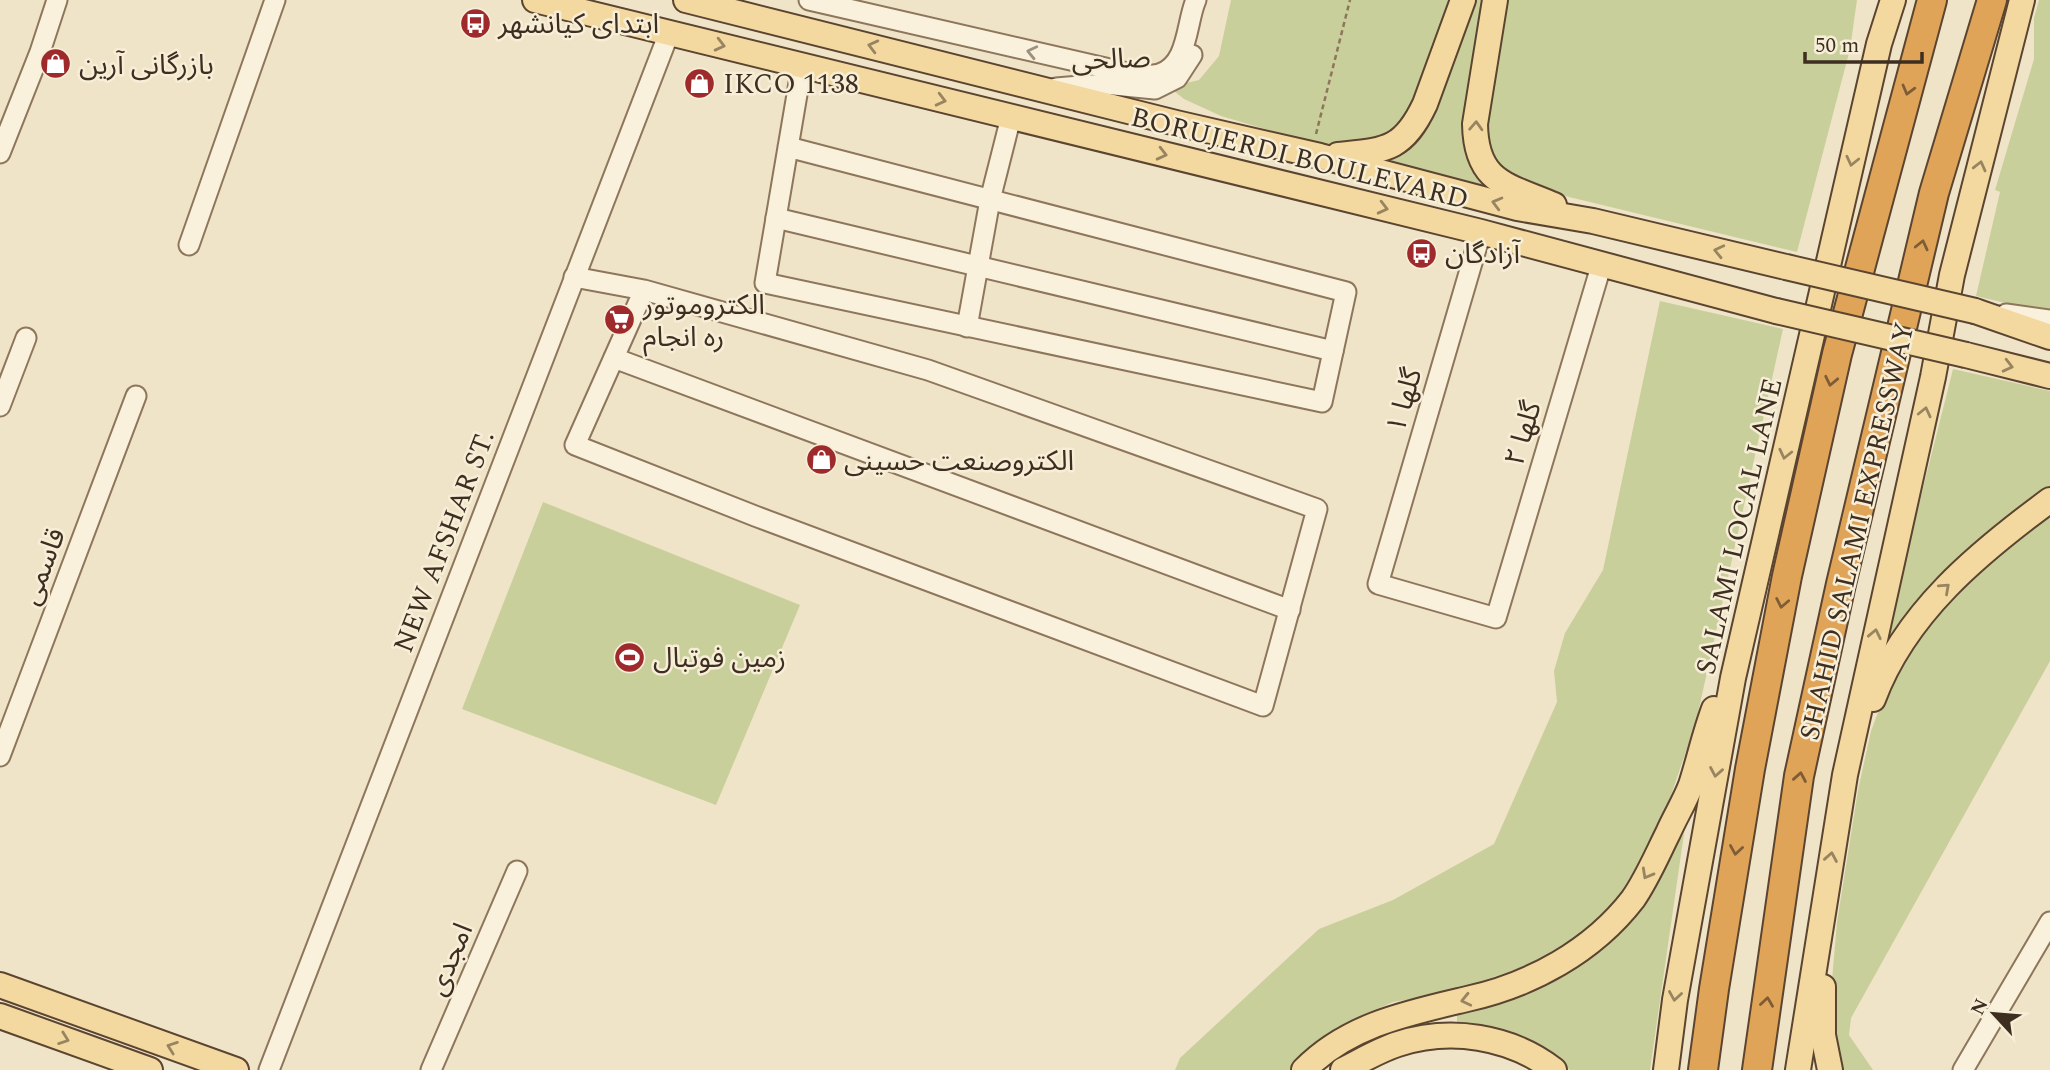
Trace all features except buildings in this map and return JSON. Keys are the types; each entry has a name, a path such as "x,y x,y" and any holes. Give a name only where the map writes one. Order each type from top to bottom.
{"highway":[{"name":"SHAHID SALAMI EXPRESSWAY","path":"1703,1070 1750,769 1787,576 1837,354 1932,0"},
{"name":"SHAHID SALAMI EXPRESSWAY","path":"1757,1070 1799,776 1841,584 1934,193 1992,0"}],"main road":[{"name":"BORUJERDI BOULEVARD","path":"535,0 1481,232 1776,311 2050,376"},
{"name":"BORUJERDI BOULEVARD","path":"686,0 1176,123 1317,150 1517,208 1593,221 1975,311 2050,337"},
{"path":"1317,150 1379,151 1394,145 1408,133 1425,104 1463,0"},
{"path":"1494,0 1475,124 1475,144 1480,160 1490,174 1503,183 1593,221"},
{"path":"1874,0 1879,44"},
{"name":"SALAMI LOCAL LANE","path":"1666,1070 1675,1000 1733,678 1879,44 1893,0"},
{"path":"1798,1070 1845,775 1933,377 1952,275 2022,0"},
{"path":"1845,775 1881,678 1899,644 1919,617 1936,596 1988,549 2050,500"},
{"path":"1304,1070 1330,1049 1366,1027 1402,1014 1486,995 1536,975 1580,949 1610,927 1648,874 1690,787 1713,710 1733,678"},
{"path":"1824,902 1823,1035 1830,1070"},
{"path":"0,985 236,1070"},
{"path":"0,1016 150,1070"},
{"path":"1343,1070 1395,1045 1421,1038 1450,1035 1481,1038 1505,1045 1554,1070"}],"street":[{"path":"0,153 40,52 57,0"},
{"path":"189,245 275,0"},
{"path":"809,0 1136,75 1161,74 1175,62 1185,43 1196,0"},
{"name":"صالحی","path":"1046,89 1104,84 1155,89 1177,78 1195,52 1206,0"},
{"name":"NEW AFSHAR ST.","path":"269,1070 669,33"},
{"path":"788,147 1346,292 1322,402 765,283 788,147 802,65"},
{"path":"967,327 990,200 1011,117"},
{"path":"776,218 1333,351"},
{"name":"گلها ۱","path":"1481,232 1378,584 1496,618"},
{"name":"گلها ۲","path":"1496,618 1602,263"},
{"path":"574,277 644,290 928,370 1317,509 1263,706 755,516 575,445 644,290"},
{"path":"1975,311 2050,320"},
{"path":"0,406 26,338"},
{"path":"614,358 1290,610"},
{"name":"قاسمی","path":"0,756 136,396"},
{"name":"امجدی","path":"431,1070 517,871"},
{"path":"1963,1070 2050,922"}],"path":[{"path":"1317,150 1350,0"}],"green space":[{"path":"1231,0 1454,0 1405,126 1352,149 1314,144 1221,116 1184,99 1169,87 1199,80 1219,56"},
{"path":"1473,0 1485,0 1472,71 1499,189 1391,161 1415,143 1424,130"},
{"path":"1505,0 1857,0 1850,49 1797,252 1569,197 1507,179 1483,138"},
{"path":"2039,0 2050,0 2050,314 1976,296 2000,192 1995,190 2034,59 2034,18"},
{"path":"1660,301 1783,329 1696,722 1654,845 1619,900 1578,935 1531,964 1447,993 1393,1002 1337,1027 1290,1070 1175,1070 1180,1058 1319,929 1393,900 1494,844 1557,702 1554,671 1565,633 1603,570"},
{"path":"1953,369 2050,391 2050,492 1883,658 1895,599"},
{"name":"زمین فوتبال","path":"543,502 800,605 716,805 462,709"},
{"path":"2050,510 2050,661 1851,1018 1849,1035 1873,1070 1837,1070 1831,995 1837,922 1858,790 1871,731 1883,699 1928,616"},
{"path":"1689,799 1650,1070 1570,1070 1555,1059 1457,1025 1457,1012 1574,965"}],"place":[{"name":"ابتدای کیانشهر","path":"475,23"},
{"name":"بازرگانی آرین","path":"56,64"},
{"name":"IKCO 1138","path":"700,83"},
{"name":"آزادگان","path":"1422,253"},
{"name":"الکتروموتور ره انجام","path":"620,320"},
{"name":"الکتروصنعت حسینی","path":"821,460"},
{"name":"زمین فوتبال","path":"630,657"}]}
